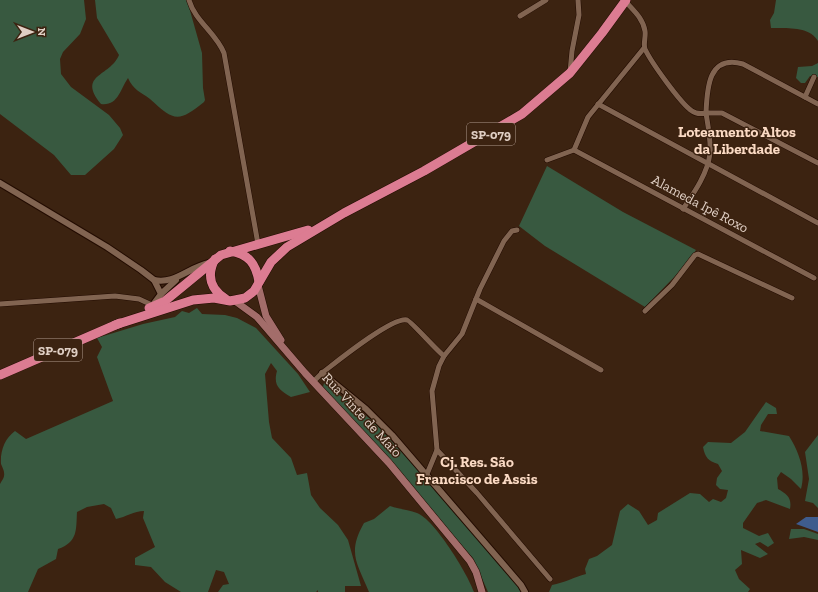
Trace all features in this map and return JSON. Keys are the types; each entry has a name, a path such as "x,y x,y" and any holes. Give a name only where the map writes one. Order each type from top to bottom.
{"highway":[{"name":"SP-079","path":"115,325 193,300 214,298 232,301 242,299 250,294 272,262 283,250 322,225 504,126 533,106 570,72 602,33 625,1"},
{"name":"SP-079","path":"0,375 115,325 165,300 212,261 229,251 322,225"},
{"path":"229,251 241,254 252,261 258,284"},
{"path":"212,261 210,281 218,293 232,301"}],"main road":[{"name":"Rua Vinte de Maio","path":"258,284 266,316 289,354"},
{"name":"Rua Vinte de Maio","path":"232,301 256,317 313,382 389,462 460,548 476,572 482,592"}],"street":[{"path":"189,0 196,14 221,45 224,53 258,244"},
{"path":"520,16 546,0"},
{"path":"570,72 574,35 580,15 578,0"},
{"path":"625,1 642,22 645,31 644,48 661,75 692,111 700,114 722,112 818,163"},
{"path":"547,160 574,150 588,117 644,48"},
{"path":"682,209 693,194 710,154 706,113 707,93 711,75 723,64 730,62 743,64 818,104"},
{"path":"805,96 814,77"},
{"path":"598,104 818,223"},
{"name":"Alameda Ipê Roxo","path":"574,150 682,209 814,278"},
{"path":"0,183 107,247 154,280 167,282 186,271 212,261"},
{"path":"427,474 437,450 432,391 444,356 462,334 476,299 504,241 512,231 517,230"},
{"path":"645,311 672,285 695,255 698,254 792,298"},
{"path":"0,304 115,296 139,298 151,306 161,294 186,271"},
{"path":"154,280 161,294"},
{"path":"476,299 601,370"},
{"path":"313,382 322,373 389,324 402,319 411,322 426,340 444,356"},
{"path":"322,373 373,416 427,474 521,585 525,592"},
{"path":"437,450 477,493 550,579"}],"green space":[{"path":"0,0 84,0 86,19 80,34 63,52 60,59 61,74 71,87 109,115 120,128 123,135 114,149 85,175 71,175 54,155 0,114"},
{"path":"95,0 187,0 202,53 204,102 188,113 176,117 165,112 135,88 128,78 115,100 107,104 101,104 92,87 94,81 115,62 119,55 97,18"},
{"path":"776,0 818,0 818,41 814,36 803,30 771,28 770,20 774,13"},
{"path":"818,63 818,77 810,76 805,83 801,83 796,78 798,67 812,66"},
{"path":"547,166 623,212 696,250 682,269 645,307 545,246 519,226"},
{"path":"197,308 202,314 225,315 237,318 256,328 298,374 310,392 291,397 283,392 278,387 276,380 277,371 271,363 265,374 269,422 272,438 291,458 297,475 307,473 311,495 320,508 338,525 348,540 361,586 345,586 345,592 318,592 318,590 316,592 218,592 223,585 229,584 224,572 216,570 208,592 181,592 165,582 151,567 135,565 135,558 155,547 143,518 144,511 116,519 111,508 104,504 87,507 77,512 76,530 73,539 65,546 58,549 56,559 38,569 28,592 0,592 0,484 4,478 1,459 2,450 8,437 15,431 26,439 113,401 97,357 102,347 97,338 143,324 175,317 182,311 189,313"},
{"path":"324,383 374,422 428,481 524,592 488,592 473,558 323,387"},
{"path":"766,402 776,408 777,414 768,414 761,425 760,431 789,436 799,455 803,475 801,489 781,472 777,478 778,489 788,497 790,509 766,500 757,503 743,523 743,528 759,536 768,533 774,543 768,547 760,542 755,544 768,554 760,558 741,550 742,564 735,570 739,579 750,589 748,592 549,592 552,585 586,574 585,569 589,559 597,556 612,545 620,511 628,504 639,511 648,525 657,520 658,513 690,493 700,494 709,502 713,499 721,502 726,498 728,490 720,489 716,485 717,478 722,471 718,464 708,458 703,447 708,442 731,443 745,432"},
{"path":"818,435 818,508 813,503 805,501 809,479 805,452"},
{"path":"390,506 417,513 424,517 432,525 450,548 474,592 369,592 356,558 356,542 364,523 374,519"},
{"path":"791,529 804,529 818,534 818,540 804,537 789,539"}],"water":[{"path":"806,517 818,517 818,532 796,524"}],"district":[{"name":"Loteamento Altos da Liberdade","path":"737,140"},
{"name":"Cj. Res. São Francisco de Assis","path":"477,470"}]}
